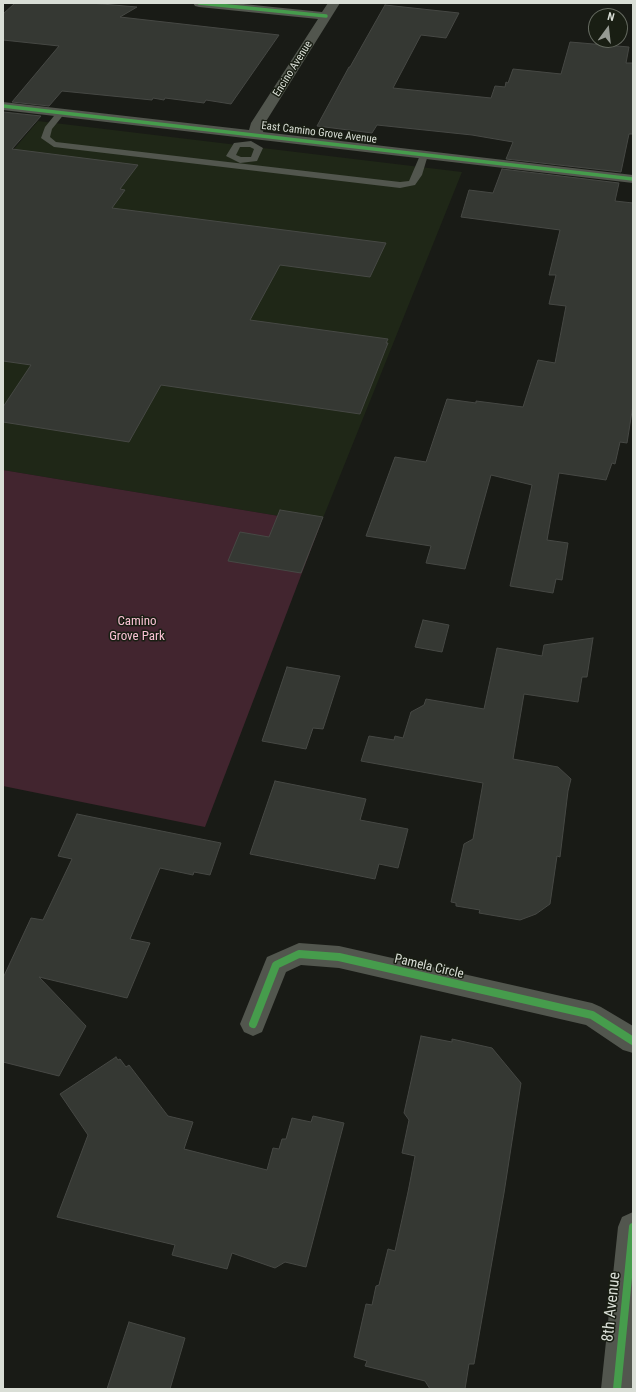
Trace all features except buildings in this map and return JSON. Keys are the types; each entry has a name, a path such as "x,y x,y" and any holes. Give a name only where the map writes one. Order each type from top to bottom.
{"street":[{"path":"199,3 326,16"},
{"name":"Encino Avenue","path":"253,140 258,123 334,3"},
{"name":"East Camino Grove Avenue","path":"3,106 253,140 424,155 633,180"},
{"name":"Pamela Circle","path":"253,1024 276,965 299,954 339,957 592,1015 633,1041"},
{"name":"8th Avenue","path":"617,1389 633,1227"}],"lane":[{"path":"61,113 48,129 45,138 54,144 238,163 400,185 412,183 424,155"},
{"path":"253,140 259,148 254,159 238,163 230,156 237,145 253,140"}],"shaded area":[{"path":"38,121 462,172 321,523 3,470 3,162"}],"green space":[{"name":"Camino Grove Park","path":"3,470 321,523 205,827 3,786"}],"cycle path":[{"path":"199,3 326,16"},
{"path":"3,106 633,179"},
{"path":"253,1024 276,965 299,954 339,957 592,1015 633,1041"},
{"path":"617,1389 633,1227"}]}
